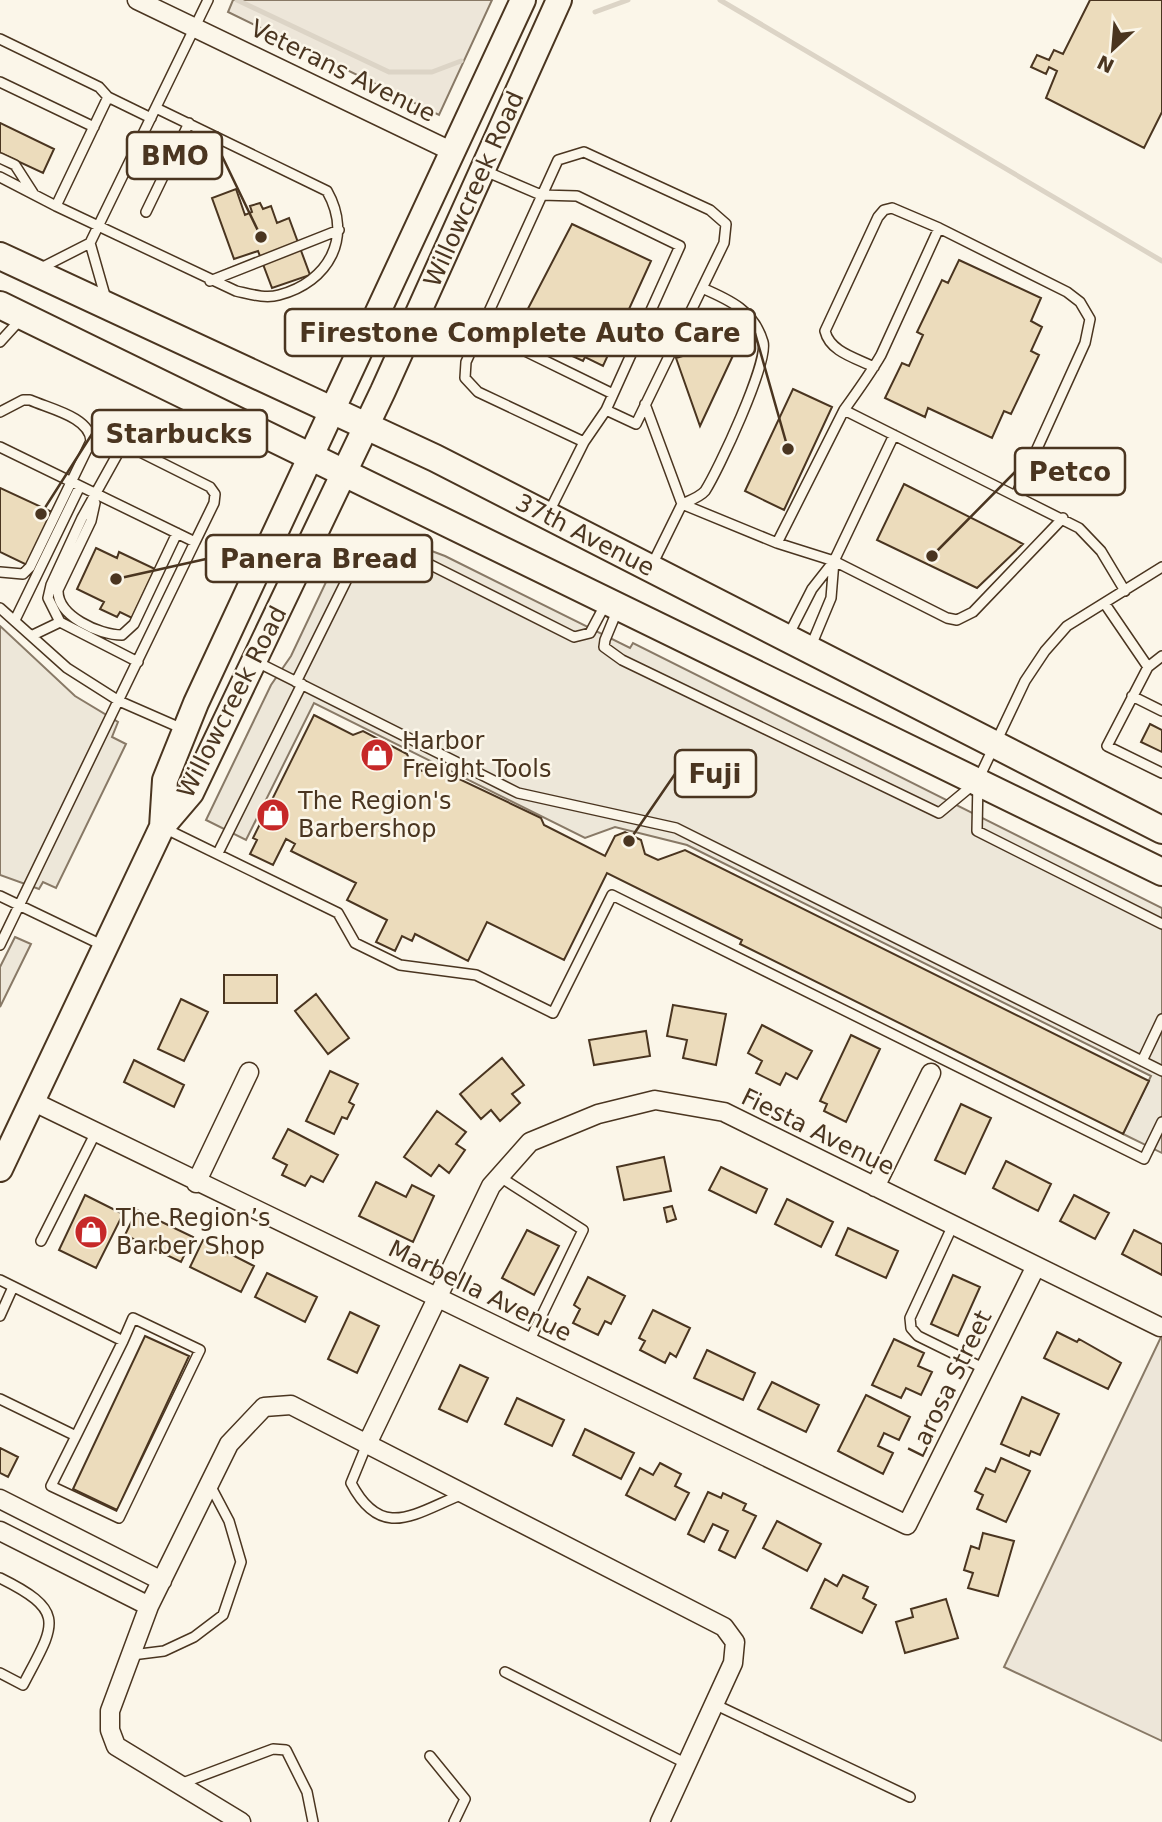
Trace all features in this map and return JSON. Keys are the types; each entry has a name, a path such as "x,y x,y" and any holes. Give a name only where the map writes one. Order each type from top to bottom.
{"main road":[{"name":"Willowcreek Road","path":"162,827 165,780 185,730 309,455 523,0"},
{"name":"Willowcreek Road","path":"0,1169 162,827 191,793 345,472 559,0"},
{"name":"37th Avenue","path":"0,256 367,425 1162,830"},
{"name":"37th Avenue","path":"12,310 1162,872"}],"street":[{"name":"Veterans Avenue","path":"137,0 451,151"},
{"path":"196,1183 249,1072"},
{"path":"875,1187 932,1073"},
{"name":"Fiesta Avenue","path":"367,1444 491,1186 530,1142 598,1114 655,1100 724,1112 1160,1327"},
{"name":"Marbella Avenue","path":"32,1101 196,1183 907,1525"},
{"name":"Larosa Street","path":"907,1525 1036,1266"},
{"path":"241,1822 116,1746 110,1730 110,1711 149,1605 229,1444 264,1407 290,1405 724,1627 736,1642 733,1662 660,1822"},
{"path":"0,1499 162,1581"},
{"path":"0,1531 149,1605"}],"lane":[{"path":"35,272 90,243 208,0"},
{"path":"0,39 99,87 108,97 151,118"},
{"path":"0,82 94,127"},
{"path":"57,206 108,97"},
{"path":"0,177 210,281 247,294 278,296 311,281 324,270 339,230 339,219 327,191 156,108"},
{"path":"146,212 189,123"},
{"path":"584,442 478,391 465,378 466,362 558,160 584,152 710,210 726,224 724,243 636,424 606,410"},
{"path":"0,158 15,165 34,195"},
{"path":"482,169 541,195 578,195 680,246 606,410 584,442 547,516"},
{"path":"874,367 829,342 825,331 884,210 897,209 939,228 1067,292 1080,302 1090,319 1085,343 1016,495"},
{"path":"777,543 844,410 874,367 939,228"},
{"path":"210,281 339,230"},
{"path":"90,243 107,304"},
{"path":"651,569 682,504 704,493 760,374 764,346 756,323 737,303 702,288"},
{"path":"0,342 12,310"},
{"path":"481,329 613,394"},
{"path":"0,412 23,400 30,400 84,424 91,432 92,441 76,484 15,620"},
{"path":"645,404 682,504 777,543 834,561 947,618 957,620 973,612 1063,518"},
{"path":"844,410 1079,528 1101,551 1125,591"},
{"path":"798,645 812,589 834,561 894,435"},
{"path":"0,945 138,662 214,503 215,494 210,487 130,447 122,446 116,453 97,495 82,517 51,585 48,598 51,610 60,622 138,662"},
{"path":"0,447 195,542"},
{"path":"0,572 23,574 30,567 76,484"},
{"path":"97,495 91,521 58,590 62,608 93,626 114,635 128,631 177,534"},
{"path":"218,853 356,561 374,549 395,547 574,637 590,633 614,603"},
{"path":"798,645 831,598 834,561"},
{"path":"1162,567 1067,626 1045,652 1026,681 978,780 977,831 1162,924"},
{"path":"614,603 604,647 622,660 939,813 978,780"},
{"path":"1105,604 1147,667"},
{"path":"0,608 67,668 119,701 185,730"},
{"path":"33,635 60,622"},
{"path":"1162,656 1147,667 1107,746 1162,774"},
{"path":"254,661 518,793 676,828 1162,1071"},
{"path":"1132,696 1162,711"},
{"path":"162,827 338,914 355,943 400,965 476,975 553,1013 612,895 1143,1159 1162,1122"},
{"path":"0,896 105,947"},
{"path":"1142,1061 1162,1019"},
{"path":"41,1241 96,1132"},
{"path":"500,1177 583,1230 529,1342"},
{"path":"953,1225 910,1318 911,1328 918,1336 985,1369"},
{"path":"0,1280 122,1340"},
{"path":"0,1315 13,1287"},
{"path":"133,1318 200,1350 119,1518 51,1486 122,1340 133,1318"},
{"path":"0,1399 76,1436"},
{"path":"367,1444 351,1483 370,1511 384,1519 398,1519 465,1493"},
{"path":"131,1655 164,1651 194,1637 223,1615 241,1562 229,1521 209,1483"},
{"path":"0,1578 39,1599 49,1620 48,1636 23,1685 0,1673"},
{"path":"505,1672 687,1764"},
{"path":"714,1704 910,1797"},
{"path":"179,1784 273,1749 286,1750 307,1792 313,1822"},
{"path":"430,1756 465,1799 454,1822"}],"shaded area":[{"path":"233,0 492,0 439,115 228,12"},
{"path":"382,536 397,538 445,556 630,648 633,643 1162,908 1162,1153 1123,1134 1151,1076 687,845 615,827 585,838 314,703 246,840 206,820 271,685 291,656 326,582 358,546"},
{"path":"0,626 75,696 118,722 112,737 126,744 56,888 43,882 39,889 0,875"},
{"path":"15,937 31,944 0,1007 0,967"},
{"path":"1162,1335 1162,1741 1004,1667"}],"building":[{"path":"1090,0 1162,0 1162,112 1144,148 1046,98 1057,71 1049,67 1046,74 1031,67 1037,55 1049,60 1054,50 1063,54"},
{"path":"0,123 54,149 43,173 0,153"},
{"path":"236,189 245,215 252,212 250,206 260,203 263,209 271,206 277,223 289,218 310,275 272,288 258,251 234,259 212,198"},
{"path":"572,224 651,261 603,366 585,357 583,361 535,339 534,342 526,338 520,324"},
{"path":"959,260 1041,298 1031,321 1042,327 1031,351 1039,355 1011,414 1004,411 992,438 928,408 925,417 885,398 902,363 909,366 923,335 917,332 942,280 948,283"},
{"path":"703,327 710,345 744,332 700,426 676,358 693,353"},
{"path":"793,389 832,407 784,510 745,491"},
{"path":"904,484 1023,544 977,588 877,540"},
{"path":"0,488 52,512 27,565 0,552"},
{"path":"96,548 117,558 119,552 155,569 132,618 120,612 117,617 100,609 104,602 77,589"},
{"path":"314,715 353,735 363,731 407,754 412,766 422,771 434,767 541,818 544,825 605,856 615,836 625,832 641,840 645,854 658,860 685,850 1149,1081 1123,1134 740,944 742,940 607,873 564,960 487,922 468,961 415,934 412,941 402,936 395,951 376,942 387,920 347,900 356,883 291,851 295,844 286,839 273,865 250,854 257,840 253,838"},
{"path":"1150,724 1162,730 1162,752 1141,742"},
{"path":"224,975 277,975 277,1003 224,1003"},
{"path":"316,994 349,1038 328,1054 295,1011"},
{"path":"181,999 208,1012 184,1061 158,1049"},
{"path":"673,1005 726,1014 716,1065 683,1058 687,1040 667,1036"},
{"path":"762,1025 812,1051 797,1079 786,1073 780,1085 756,1073 762,1061 748,1053"},
{"path":"646,1031 650,1056 594,1065 589,1040"},
{"path":"851,1035 880,1049 846,1122 824,1111 827,1104 820,1101"},
{"path":"502,1058 524,1085 512,1094 520,1103 500,1121 491,1110 481,1119 460,1094"},
{"path":"134,1060 184,1085 174,1107 124,1082"},
{"path":"330,1071 358,1084 349,1102 354,1105 347,1119 342,1117 334,1134 306,1121"},
{"path":"961,1104 991,1118 965,1174 935,1160"},
{"path":"437,1111 466,1132 456,1144 465,1150 449,1173 439,1165 431,1176 404,1157"},
{"path":"288,1129 338,1155 323,1182 311,1176 305,1186 282,1175 287,1165 273,1158"},
{"path":"664,1157 671,1191 624,1200 617,1167"},
{"path":"1006,1161 1051,1184 1038,1211 993,1188"},
{"path":"721,1167 767,1189 756,1213 709,1190"},
{"path":"376,1182 406,1197 412,1185 434,1196 413,1242 359,1216"},
{"name":"The Region’s Barber Shop","path":"85,1195 123,1214 96,1268 59,1250"},
{"path":"1074,1195 1109,1213 1095,1239 1060,1221"},
{"path":"787,1199 833,1222 821,1247 775,1224"},
{"path":"672,1206 676,1219 667,1222 664,1208"},
{"path":"137,1210 193,1237 181,1262 125,1235"},
{"path":"848,1228 898,1251 886,1278 836,1255"},
{"path":"527,1230 559,1246 534,1295 502,1278"},
{"path":"1134,1230 1162,1244 1162,1275 1122,1254"},
{"path":"203,1240 254,1266 241,1292 190,1267"},
{"path":"267,1273 317,1297 305,1322 255,1297"},
{"path":"953,1275 980,1287 958,1336 931,1324"},
{"path":"588,1277 625,1296 611,1324 605,1321 598,1335 573,1323 580,1309 574,1305"},
{"path":"653,1310 690,1328 676,1357 670,1353 665,1363 640,1350 645,1341 639,1338"},
{"path":"350,1312 379,1326 357,1373 328,1359"},
{"path":"1057,1332 1077,1342 1079,1339 1121,1363 1108,1389 1044,1358"},
{"path":"145,1336 189,1356 117,1510 73,1489"},
{"path":"894,1339 924,1353 918,1366 932,1372 921,1395 906,1388 901,1398 872,1385"},
{"path":"707,1350 755,1373 743,1400 694,1378"},
{"path":"460,1365 488,1378 467,1422 439,1409"},
{"path":"772,1382 819,1405 806,1432 758,1409"},
{"path":"866,1395 910,1417 899,1440 884,1433 878,1446 893,1453 883,1474 838,1451"},
{"path":"1022,1397 1059,1414 1040,1455 1031,1451 1029,1456 1001,1444"},
{"path":"517,1398 564,1420 552,1446 505,1424"},
{"path":"585,1429 634,1453 621,1479 573,1455"},
{"path":"0,1448 18,1457 8,1477 0,1473"},
{"path":"1001,1458 1030,1471 1006,1522 977,1509 983,1495 975,1491 986,1468 995,1472"},
{"path":"660,1463 681,1474 675,1486 689,1493 675,1520 626,1495 640,1468 653,1475"},
{"path":"708,1492 721,1498 723,1493 746,1504 743,1510 756,1516 735,1558 719,1550 728,1531 713,1524 704,1542 688,1534"},
{"path":"777,1521 821,1544 807,1571 763,1548"},
{"path":"983,1533 1014,1541 998,1596 968,1588 973,1573 964,1570 971,1546 979,1549"},
{"path":"843,1575 868,1587 863,1598 876,1605 862,1633 811,1608 825,1579 837,1586"},
{"path":"946,1599 958,1638 905,1653 896,1622 913,1617 911,1609"}],"waterway":[{"path":"237,0 389,72 432,72 461,61"},
{"path":"595,12 628,0"},
{"path":"720,0 1162,261"}],"place":[{"name":"BMO","path":"261,237"},
{"name":"Firestone Complete Auto Care","path":"788,449"},
{"name":"Starbucks","path":"41,514"},
{"name":"Petco","path":"932,556"},
{"name":"Panera Bread","path":"116,579"},
{"name":"Harbor Freight Tools","path":"377,755"},
{"name":"The Region's Barbershop","path":"273,815"},
{"name":"Fuji","path":"629,841"},
{"name":"The Region’s Barber Shop","path":"91,1232"}]}
